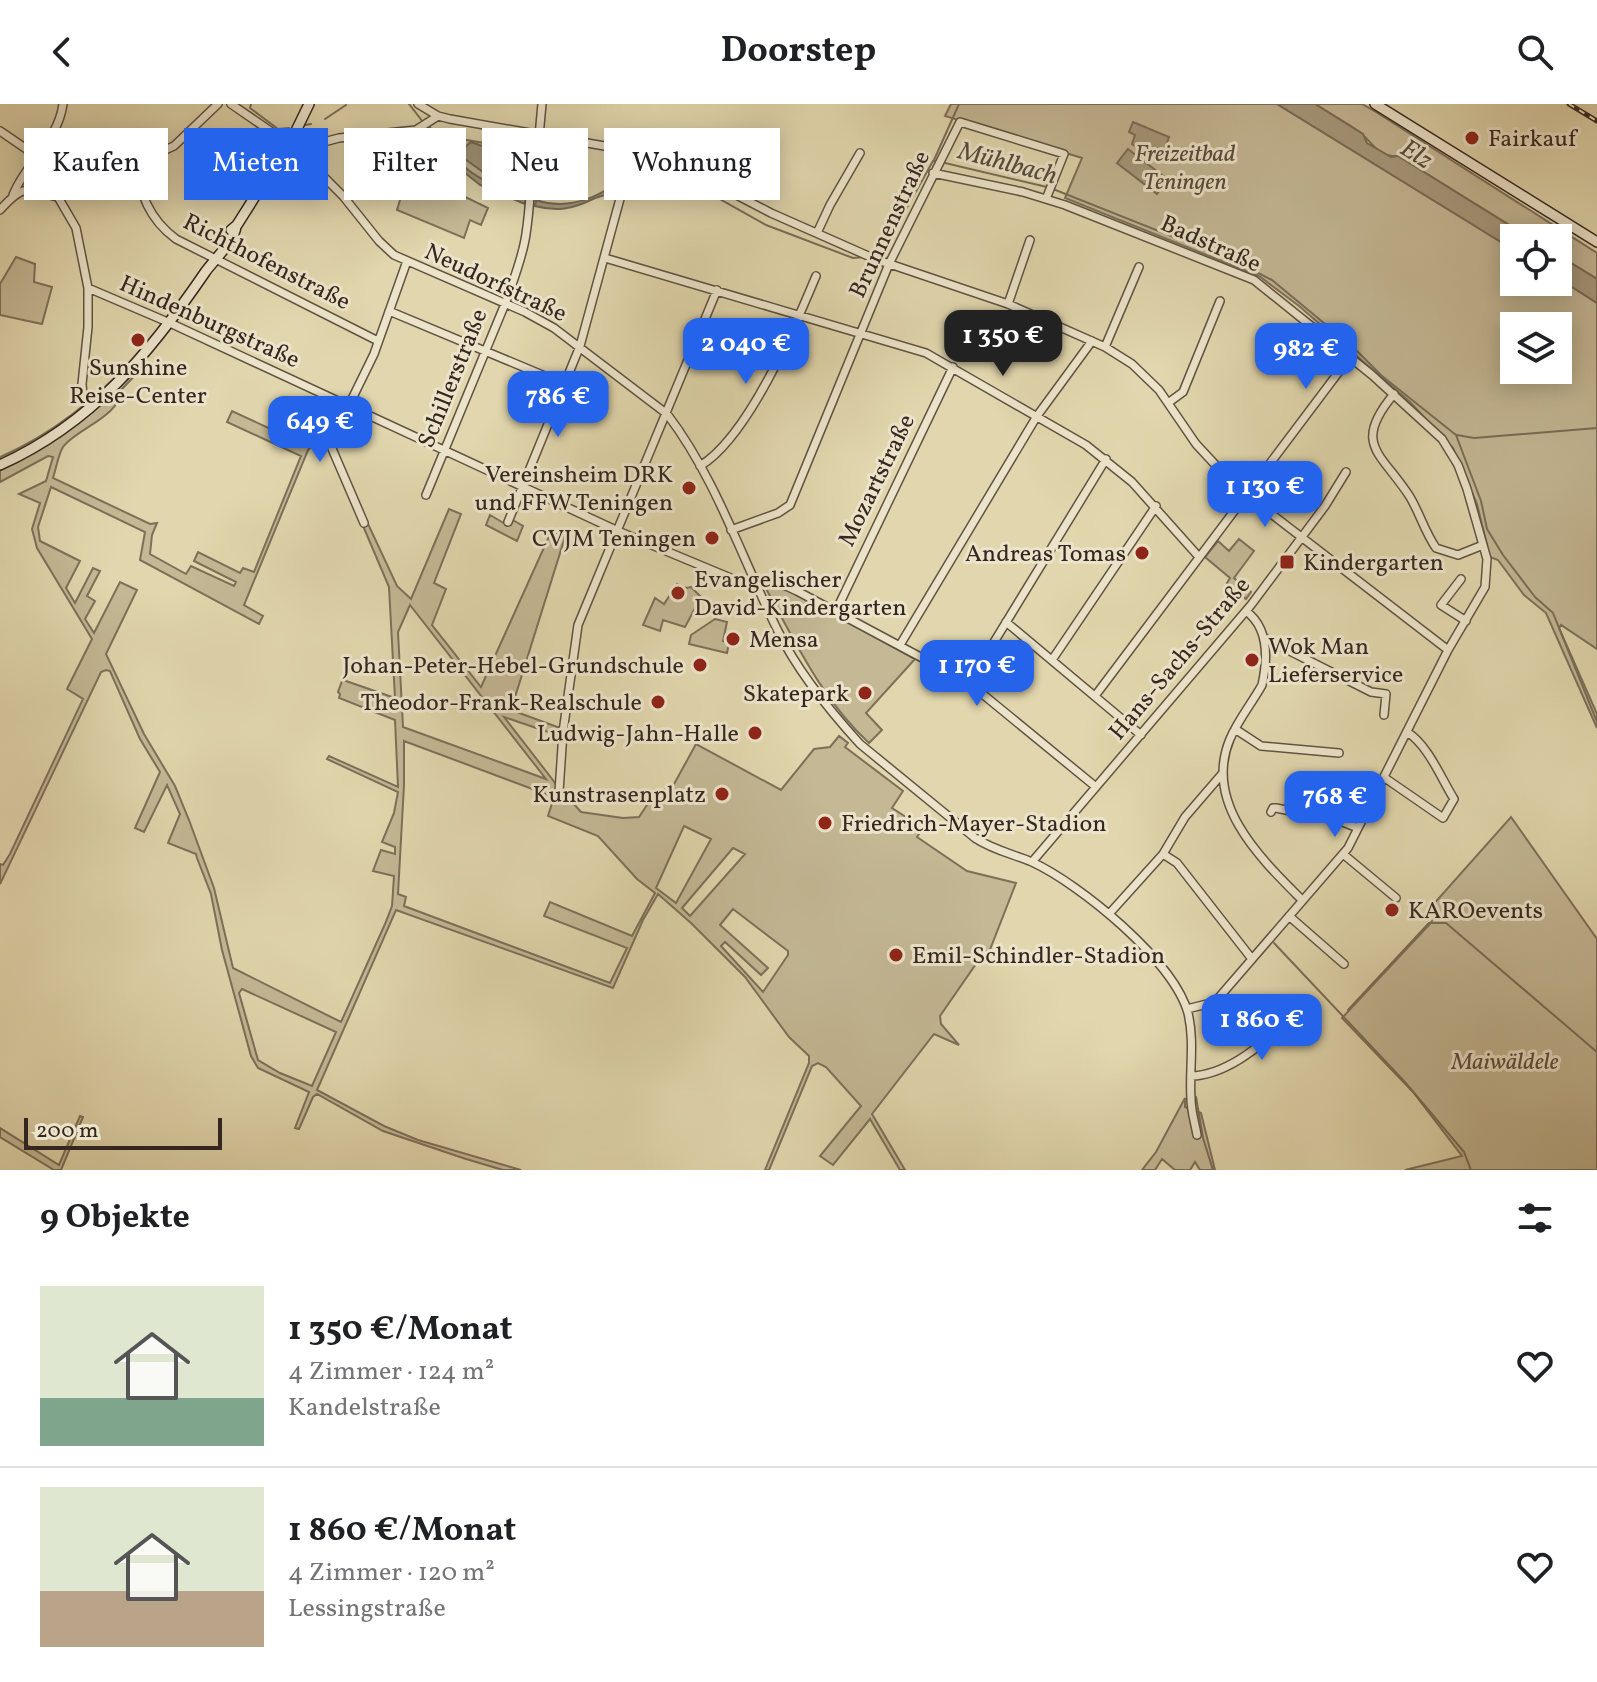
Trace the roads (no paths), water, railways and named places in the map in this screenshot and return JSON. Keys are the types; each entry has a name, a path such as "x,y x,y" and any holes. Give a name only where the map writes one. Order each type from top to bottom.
{"main road":[{"path":"297,128 309,104"},
{"path":"1375,104 1597,242"},
{"path":"3,464 56,434 91,408 143,358 232,239 236,226 253,200"}],"street":[{"path":"54,128 63,104"},
{"path":"168,148 218,104"},
{"name":"Neudorfstraße","path":"231,104 267,128"},
{"path":"418,104 438,116 500,128"},
{"name":"Schillerstraße","path":"537,128 542,104"},
{"path":"328,142 406,131 438,116"},
{"name":"Brunnenstraße","path":"731,530 778,513 790,505 889,264 960,122 1064,154 1048,196"},
{"path":"0,131 24,147"},
{"path":"817,233 860,153"},
{"name":"Badstraße","path":"935,169 1048,196 1254,280 1394,394 1449,447 1467,489 1487,559 1485,587 1466,621"},
{"path":"0,210 24,178"},
{"name":"Neudorfstraße","path":"328,182 361,216 379,241 407,261 504,302 547,324 667,414 700,466 791,655 819,696 860,744 988,847 1032,862 1063,880 1109,914 1141,943 1179,993 1187,1009"},
{"path":"13,195 24,191"},
{"path":"60,200 76,228 88,288 83,397"},
{"name":"Richthofenstraße","path":"146,200 155,221 176,239 378,341"},
{"name":"Schillerstraße","path":"426,495 507,299 526,237 530,200"},
{"path":"508,522 580,346 620,200"},
{"path":"744,200 875,259 1008,304 1105,347 1132,364 1168,403 1196,444 1226,477 1448,650"},
{"path":"1008,304 1030,240"},
{"path":"605,258 904,344 953,367 1106,459 1156,506 1199,557"},
{"path":"364,523 330,444 378,341 407,261"},
{"path":"1105,347 1139,267"},
{"path":"700,466 725,447 743,424 800,315 816,276"},
{"name":"Hindenburgstraße","path":"88,288 618,531 738,581 771,579 836,611 969,683 1096,787"},
{"path":"559,792 563,732 578,625 717,290"},
{"path":"1168,403 1183,392 1220,301"},
{"path":"389,311 564,384"},
{"path":"900,645 1037,416 1092,341"},
{"path":"1095,696 1350,357"},
{"name":"Mozartstraße","path":"836,611 953,367"},
{"path":"1394,394 1373,425 1372,444 1409,496 1436,548 1458,555 1483,545"},
{"path":"969,683 1106,459"},
{"name":"Hans-Sachs-Straße","path":"1032,862 1246,611 1302,538 1346,472"},
{"path":"1052,660 1156,506"},
{"path":"1197,1135 1191,1100 1193,1045 1187,1009 1215,1002 1343,854 1466,621 1441,605 1461,579"},
{"path":"1246,611 1254,617 1266,639 1262,685 1226,749 1222,774 1226,799 1247,840 1302,900"},
{"path":"1006,622 1141,735"},
{"path":"1266,639 1371,692 1386,694 1384,715"},
{"path":"1235,729 1261,746 1339,753"},
{"path":"1385,778 1443,818 1453,804 1454,799 1422,746 1407,732"},
{"path":"1109,914 1163,854 1185,817 1222,774"},
{"path":"1271,812 1276,808 1340,821 1358,828"},
{"path":"1163,854 1177,863 1252,959"},
{"path":"1343,854 1396,898"},
{"path":"1289,916 1344,964"},
{"path":"1191,1076 1204,1076 1245,1055 1301,1012 1305,1003"}],"waterway":[{"name":"Mühlbach","path":"251,104 250,108 277,128"},
{"name":"Mühlbach","path":"409,104 423,122"},
{"path":"934,160 959,104"},
{"name":"Mühlbach","path":"325,119 346,105"},
{"name":"Mühlbach","path":"305,125 311,124"},
{"name":"Mühlbach","path":"871,255 882,252 933,161 938,162"},
{"name":"Mühlbach","path":"945,163 1047,187"},
{"name":"Mühlbach","path":"1053,189 1239,263 1272,280 1354,348 1382,376 1456,435 1481,501 1487,529 1535,597 1553,613 1597,722"},
{"name":"Mühlbach","path":"722,200 766,225 853,258 864,257"},
{"path":"1457,435 1474,438 1597,428"},
{"path":"1348,1010 1429,923 1446,923 1597,1052"},
{"path":"1274,943 1404,1081 1464,1152 1471,1170"},
{"path":"1196,1097 1203,1138 1213,1170"}],"railway":[{"path":"1569,104 1597,121"}],"place":[{"name":"Fairkauf","path":"1472,138"},
{"name":"Sunshine Reise-Center","path":"138,340"},
{"name":"Vereinsheim DRK und FFW Teningen","path":"689,488"},
{"name":"CVJM Teningen","path":"712,538"},
{"name":"Andreas Tomas","path":"1142,553"},
{"name":"Kindergarten","path":"1287,562"},
{"name":"Evangelischer David-Kindergarten","path":"678,593"},
{"name":"Mensa","path":"733,639"},
{"name":"Wok Man Lieferservice","path":"1252,660"},
{"name":"Johan-Peter-Hebel-Grundschule","path":"700,665"},
{"name":"Skatepark","path":"865,693"},
{"name":"Theodor-Frank-Realschule","path":"658,702"},
{"name":"Ludwig-Jahn-Halle","path":"755,733"},
{"name":"Kunstrasenplatz","path":"722,794"},
{"name":"Friedrich-Mayer-Stadion","path":"825,823"},
{"name":"KAROevents","path":"1392,910"},
{"name":"Emil-Schindler-Stadion","path":"896,955"}],"park label":[{"name":"Freizeitbad Teningen","path":"1185,167"},
{"name":"Maiwäldele","path":"1505,1061"}],"water label":[{"name":"Elz","path":"1417,153"}]}
